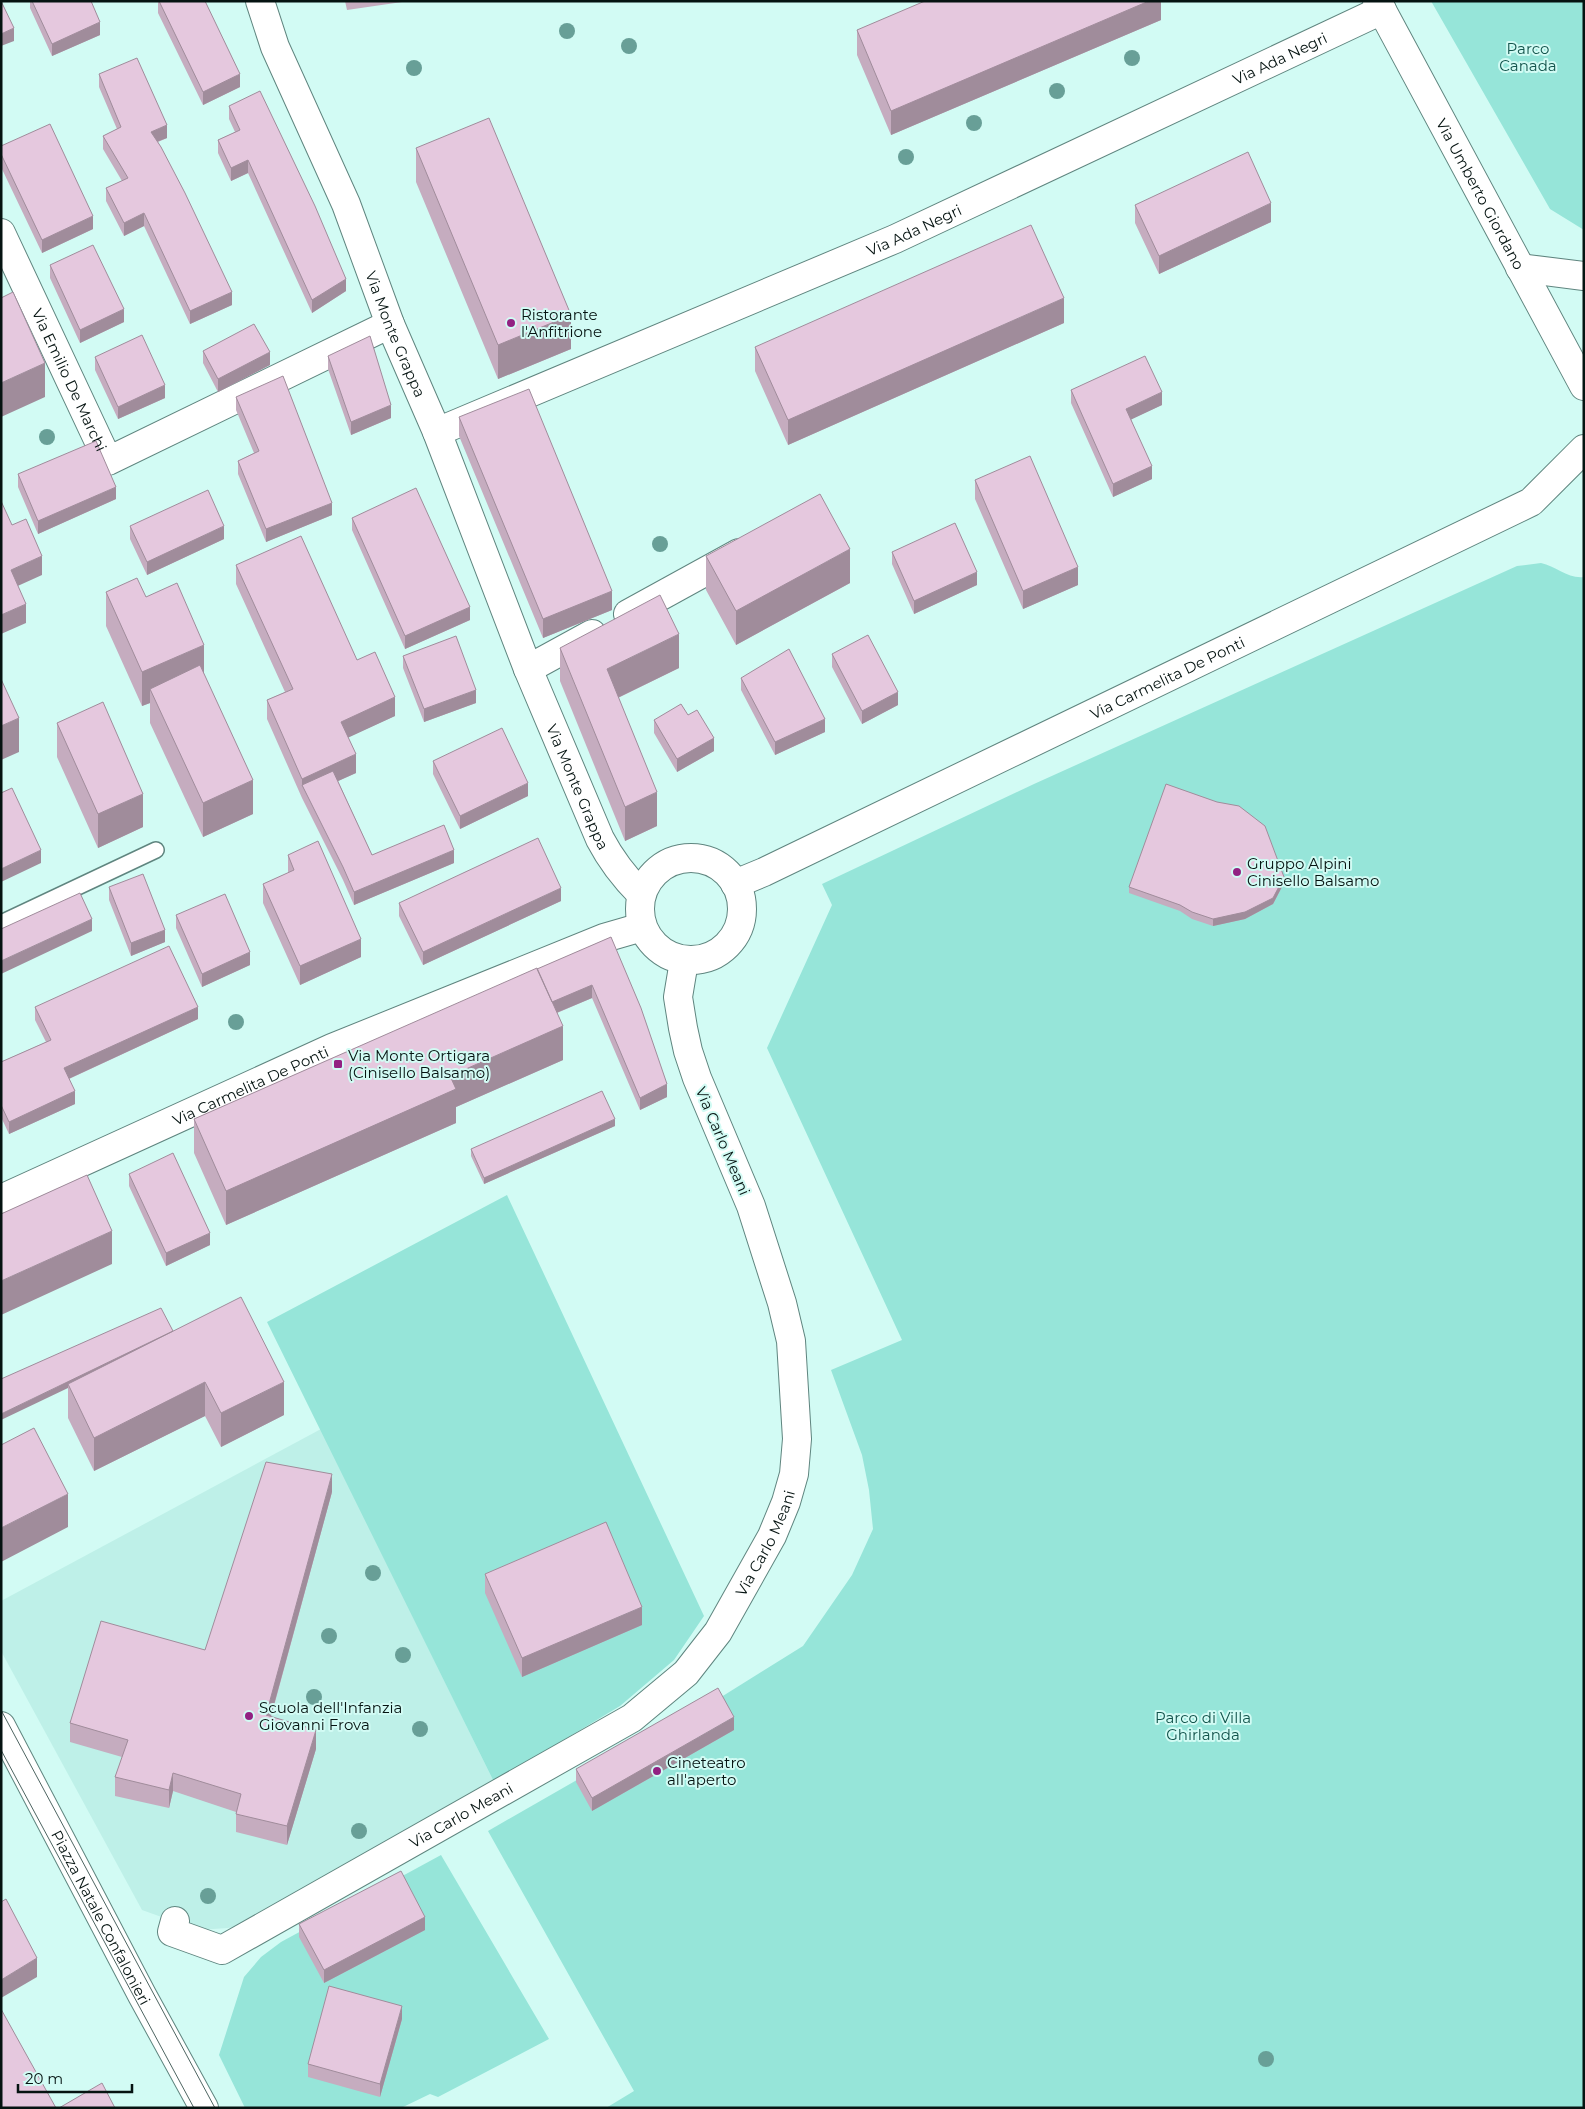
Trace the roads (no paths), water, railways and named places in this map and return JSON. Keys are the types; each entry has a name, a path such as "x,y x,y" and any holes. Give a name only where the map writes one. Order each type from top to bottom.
{"street":[{"name":"Via Monte Grappa","path":"260,1 275,47 346,204 390,324 437,432 528,669 600,839 613,863 624,878 641,894"},
{"name":"Via Umberto Giordano","path":"1379,6 1584,386"},
{"name":"Via Ada Negri","path":"437,432 896,239 1379,6"},
{"name":"Via Emilio De Marchi","path":"1,233 108,461 390,324"},
{"path":"1520,268 1584,276"},
{"name":"Via Carmelita De Ponti","path":"735,884 764,872 1531,502 1584,449"},
{"path":"528,669 757,543"},
{"path":"688,858 709,861 726,872 735,884 742,897 743,915 738,931 728,946 713,956 684,961 671,956 651,942 642,927 639,911 641,894 651,876 668,863 688,858"},
{"name":"Via Carmelita De Ponti","path":"1,1199 332,1048 604,938 642,927"},
{"name":"Via Carlo Meani","path":"175,1921 172,1932 222,1950 632,1718 686,1673 718,1632 772,1536 786,1502 794,1474 796,1439 791,1342 782,1302 751,1206 697,1078 688,1051 682,1028 678,997 684,961"},
{"name":"Piazza Natale Confalonieri","path":"1,1726 142,1995 204,2108"}],"lane":[{"path":"1,923 156,850"}],"tram line":[{"path":"1,1710 215,2108"},
{"path":"1,1750 194,2108"}],"place":[{"name":"Ristorante l'Anfitrione","path":"511,323"},
{"name":"Gruppo Alpini Cinisello Balsamo","path":"1237,872"},
{"name":"Via Monte Ortigara (Cinisello Balsamo)","path":"338,1064"},
{"name":"Scuola dell'Infanzia Giovanni Frova","path":"249,1716"},
{"name":"Cineteatro all'aperto","path":"657,1771"}],"park label":[{"name":"Parco Canada","path":"1528,56"},
{"name":"Parco di Villa Ghirlanda","path":"1203,1726"}]}
